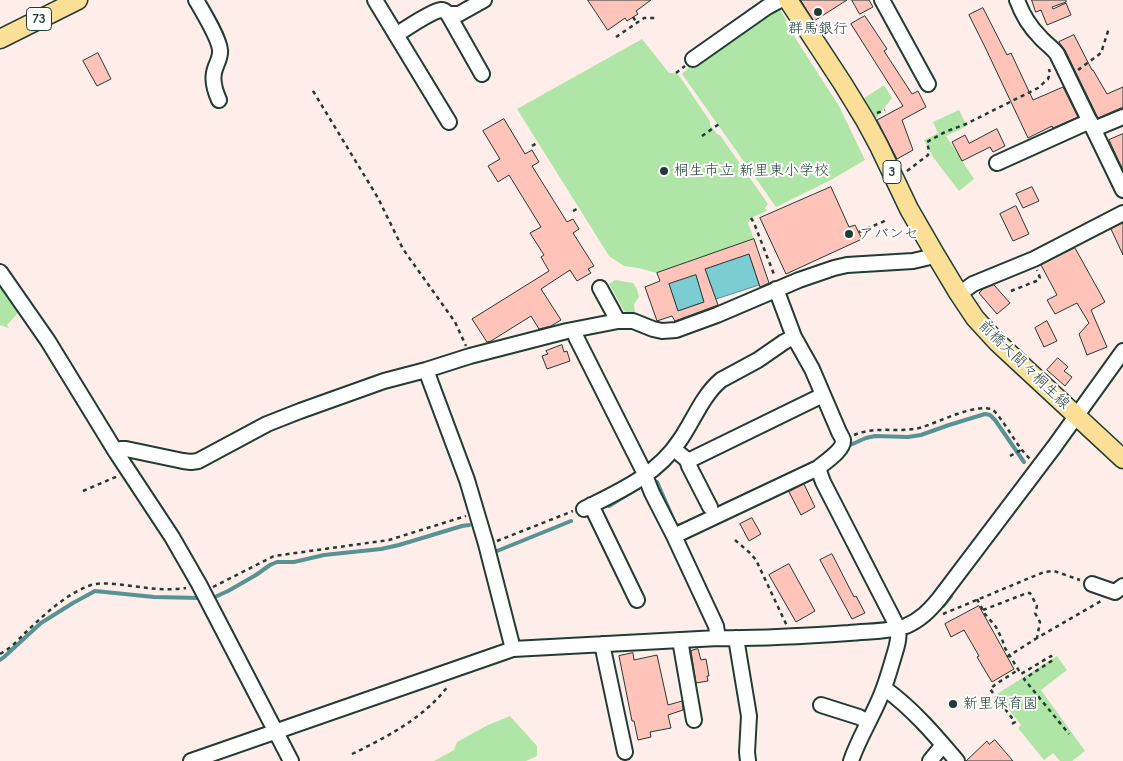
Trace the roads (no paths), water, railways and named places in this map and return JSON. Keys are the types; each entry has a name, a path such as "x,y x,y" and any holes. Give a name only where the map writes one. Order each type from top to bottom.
{"main road":[{"name":"73","path":"0,39 78,0"},
{"name":"前橋大間々桐生線","path":"788,0 852,98 935,254 975,318 998,342 1123,459"}],"street":[{"path":"196,0 216,37 220,49 220,57 214,72 213,81 214,91 219,100"},
{"path":"375,0 449,122"},
{"path":"448,14 459,14 484,0"},
{"path":"693,59 767,7 780,0"},
{"path":"882,0 928,84"},
{"path":"1017,0 1026,20 1042,40 1051,46 1057,54 1122,184"},
{"path":"396,35 434,12 445,11 482,74"},
{"path":"997,163 1092,125 1123,117"},
{"path":"959,294 973,284 1034,259 1123,213"},
{"path":"116,452 126,448 183,461 198,461 268,424 300,411 384,381 470,356 568,331 618,321 633,321 653,330 670,331 717,315 776,289 840,266 913,261 935,254"},
{"path":"0,272 48,341 116,452 172,537 197,580 291,761"},
{"path":"600,288 618,321"},
{"path":"674,536 818,468 835,454 842,444 843,440 812,369 794,337 776,289"},
{"path":"575,330 576,337 716,626 718,638"},
{"path":"637,600 582,509 613,495 645,476 666,459 706,396 717,384 794,337"},
{"path":"191,761 513,649 718,638 816,635 898,628 912,623 928,612 939,600 1077,416 1123,351"},
{"path":"426,370 467,480 513,649"},
{"path":"687,460 823,395"},
{"path":"674,448 687,460 710,507"},
{"path":"818,468 898,628 898,642 884,688 851,761"},
{"path":"1092,584 1119,589"},
{"path":"736,638 749,716 748,761"},
{"path":"680,640 694,720"},
{"path":"602,644 625,752"},
{"path":"884,688 896,696 957,761"},
{"path":"821,705 859,717 868,722"},
{"path":"930,761 943,745"}],"water":[{"path":"749,254 759,285 716,299 705,269"},
{"path":"696,275 704,302 678,311 669,284"}],"waterway":[{"path":"848,446 875,436 908,437 921,435 985,414 990,415 995,420 1024,462"},
{"path":"657,482 675,523 677,526 684,524"},
{"path":"609,506 638,488"},
{"path":"497,551 571,521"},
{"path":"217,596 277,562 294,562 324,555 381,549 469,525"},
{"path":"0,660 41,623 95,591 154,597 200,598"},
{"path":"943,606 951,595"},
{"path":"708,645 723,645"}],"place":[{"name":"群馬銀行","path":"818,12"},
{"name":"桐生市立 新里東小学校","path":"664,171"},
{"name":"アバンセ","path":"849,234"},
{"name":"新里保育園","path":"953,704"}]}
